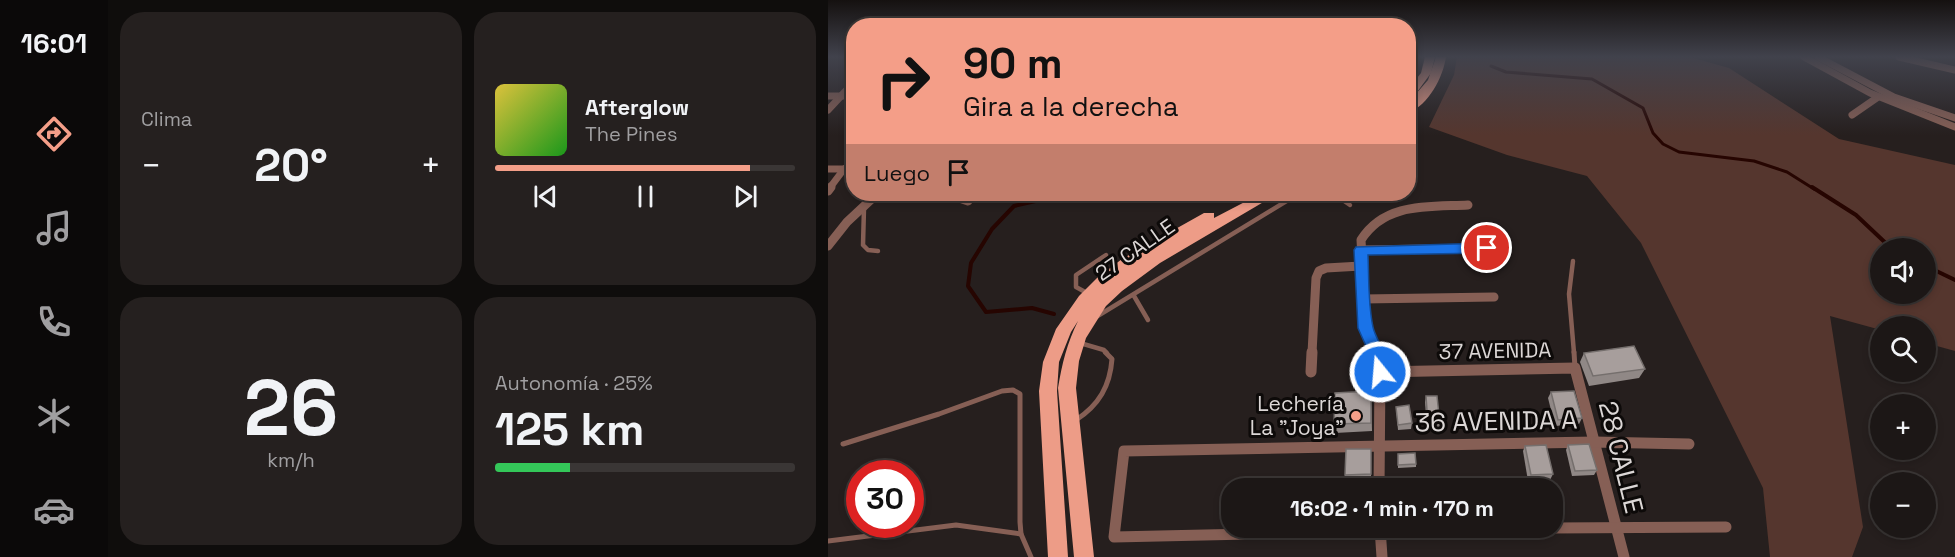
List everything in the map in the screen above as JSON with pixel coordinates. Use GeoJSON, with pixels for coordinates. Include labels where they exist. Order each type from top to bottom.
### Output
{"type":"FeatureCollection","features":[{"type":"Feature","properties":{"kind":"main road"},"geometry":{"type":"LineString","coordinates":[[1416,101],[1431,83]]}},
{"type":"Feature","properties":{"kind":"main road","name":"27 CALLE"},"geometry":{"type":"LineString","coordinates":[[1058,557],[1048,391],[1051,362],[1064,329],[1090,294],[1127,263],[1237,201]]}},
{"type":"Feature","properties":{"kind":"main road","name":"27 CALLE"},"geometry":{"type":"LineString","coordinates":[[1084,557],[1067,388],[1069,362],[1075,342],[1086,320],[1109,292],[1126,278],[1258,201]]}},
{"type":"Feature","properties":{"kind":"street"},"geometry":{"type":"LineString","coordinates":[[1852,83],[1878,97],[1955,128]]}},
{"type":"Feature","properties":{"kind":"street"},"geometry":{"type":"LineString","coordinates":[[1867,83],[1894,97],[1955,118]]}},
{"type":"Feature","properties":{"kind":"street"},"geometry":{"type":"LineString","coordinates":[[828,110],[846,91]]}},
{"type":"Feature","properties":{"kind":"street"},"geometry":{"type":"LineString","coordinates":[[828,96],[846,96]]}},
{"type":"Feature","properties":{"kind":"street"},"geometry":{"type":"LineString","coordinates":[[1852,115],[1878,97]]}},
{"type":"Feature","properties":{"kind":"street"},"geometry":{"type":"LineString","coordinates":[[828,169],[844,169]]}},
{"type":"Feature","properties":{"kind":"street"},"geometry":{"type":"LineString","coordinates":[[828,191],[844,169]]}},
{"type":"Feature","properties":{"kind":"street"},"geometry":{"type":"LineString","coordinates":[[828,246],[868,201]]}},
{"type":"Feature","properties":{"kind":"street"},"geometry":{"type":"LineString","coordinates":[[1379,478],[1380,372],[1377,355],[1366,328],[1362,299],[1360,240],[1364,232],[1403,208],[1468,205]]}},
{"type":"Feature","properties":{"kind":"street"},"geometry":{"type":"LineString","coordinates":[[1361,250],[1487,248]]}},
{"type":"Feature","properties":{"kind":"street"},"geometry":{"type":"LineString","coordinates":[[1311,372],[1316,278],[1319,271],[1326,268],[1361,267]]}},
{"type":"Feature","properties":{"kind":"street"},"geometry":{"type":"LineString","coordinates":[[1362,299],[1494,297]]}},
{"type":"Feature","properties":{"kind":"street","name":"37 AVENIDA"},"geometry":{"type":"LineString","coordinates":[[1380,372],[1575,368]]}},
{"type":"Feature","properties":{"kind":"street","name":"28 CALLE"},"geometry":{"type":"LineString","coordinates":[[1575,368],[1624,557]]}},
{"type":"Feature","properties":{"kind":"street","name":"36 AVENIDA A"},"geometry":{"type":"LineString","coordinates":[[1221,534],[1114,537],[1124,451],[1594,442],[1689,444]]}},
{"type":"Feature","properties":{"kind":"street"},"geometry":{"type":"LineString","coordinates":[[1563,528],[1726,527]]}},
{"type":"Feature","properties":{"kind":"street"},"geometry":{"type":"LineString","coordinates":[[1381,538],[1382,557]]}},
{"type":"Feature","properties":{"kind":"lane"},"geometry":{"type":"LineString","coordinates":[[1086,320],[1106,313],[1287,201]]}},
{"type":"Feature","properties":{"kind":"lane"},"geometry":{"type":"LineString","coordinates":[[1344,201],[1350,205]]}},
{"type":"Feature","properties":{"kind":"lane"},"geometry":{"type":"LineString","coordinates":[[863,205],[863,244],[868,250],[878,251]]}},
{"type":"Feature","properties":{"kind":"lane"},"geometry":{"type":"LineString","coordinates":[[1090,294],[1076,286],[1074,280],[1076,275],[1106,255]]}},
{"type":"Feature","properties":{"kind":"lane"},"geometry":{"type":"LineString","coordinates":[[1573,261],[1569,294],[1575,368]]}},
{"type":"Feature","properties":{"kind":"lane"},"geometry":{"type":"LineString","coordinates":[[1134,296],[1148,320]]}},
{"type":"Feature","properties":{"kind":"lane"},"geometry":{"type":"LineString","coordinates":[[1071,424],[1098,402],[1107,388],[1112,369],[1112,359],[1104,350],[1075,342]]}},
{"type":"Feature","properties":{"kind":"lane"},"geometry":{"type":"LineString","coordinates":[[843,444],[939,414],[1002,391],[1013,390],[1020,394],[1021,534],[1031,557]]}},
{"type":"Feature","properties":{"kind":"lane"},"geometry":{"type":"LineString","coordinates":[[828,541],[956,525],[1021,534]]}},
{"type":"Feature","properties":{"kind":"shaded area"},"geometry":{"type":"Polygon","coordinates":[[[1450,83],[1752,83],[1839,139],[1955,165],[1955,351],[1936,346],[1936,316],[1870,316],[1870,327],[1830,316],[1863,527],[1852,557],[1770,557],[1763,488],[1641,243],[1587,176],[1507,155],[1429,127],[1450,83]]]}},
{"type":"Feature","properties":{"kind":"building"},"geometry":{"type":"Polygon","coordinates":[[[1634,346],[1645,369],[1593,376],[1584,353],[1634,346]]]}},
{"type":"Feature","properties":{"kind":"building","name":"Lechería La \"Joya\""},"geometry":{"type":"Polygon","coordinates":[[[1371,391],[1371,423],[1334,424],[1335,393],[1371,391]]]}},
{"type":"Feature","properties":{"kind":"building"},"geometry":{"type":"Polygon","coordinates":[[[1574,391],[1582,418],[1558,420],[1551,392],[1574,391]]]}},
{"type":"Feature","properties":{"kind":"building"},"geometry":{"type":"Polygon","coordinates":[[[1426,396],[1437,396],[1440,425],[1428,425],[1426,396]]]}},
{"type":"Feature","properties":{"kind":"building"},"geometry":{"type":"Polygon","coordinates":[[[1409,405],[1412,423],[1398,425],[1396,407],[1409,405]]]}},
{"type":"Feature","properties":{"kind":"building"},"geometry":{"type":"Polygon","coordinates":[[[1589,444],[1597,470],[1575,471],[1568,445],[1589,444]]]}},
{"type":"Feature","properties":{"kind":"building"},"geometry":{"type":"Polygon","coordinates":[[[1546,445],[1553,474],[1531,475],[1525,446],[1546,445]]]}},
{"type":"Feature","properties":{"kind":"building"},"geometry":{"type":"Polygon","coordinates":[[[1346,449],[1371,449],[1371,474],[1345,475],[1346,449]]]}},
{"type":"Feature","properties":{"kind":"building"},"geometry":{"type":"Polygon","coordinates":[[[1415,453],[1416,464],[1398,465],[1398,454],[1415,453]]]}},
{"type":"Feature","properties":{"kind":"waterway"},"geometry":{"type":"LineString","coordinates":[[1599,83],[1643,108],[1653,133],[1663,144],[1679,152],[1754,161],[1787,172],[1814,189]]}},
{"type":"Feature","properties":{"kind":"waterway"},"geometry":{"type":"LineString","coordinates":[[1812,187],[1856,215],[1880,238]]}},
{"type":"Feature","properties":{"kind":"waterway"},"geometry":{"type":"LineString","coordinates":[[1036,201],[1014,206],[992,229],[971,263],[968,286],[986,312],[1032,308],[1054,314]]}},
{"type":"Feature","properties":{"kind":"waterway"},"geometry":{"type":"LineString","coordinates":[[1936,271],[1955,280]]}},
{"type":"Feature","properties":{"kind":"place","name":"Lechería La \"Joya\""},"geometry":{"type":"Point","coordinates":[1356,416]}},
{"type":"Feature","properties":{"kind":"route"},"geometry":{"type":"LineString","coordinates":[[1380,372],[1377,355],[1366,328],[1362,299],[1361,250],[1487,248]]}}]}
